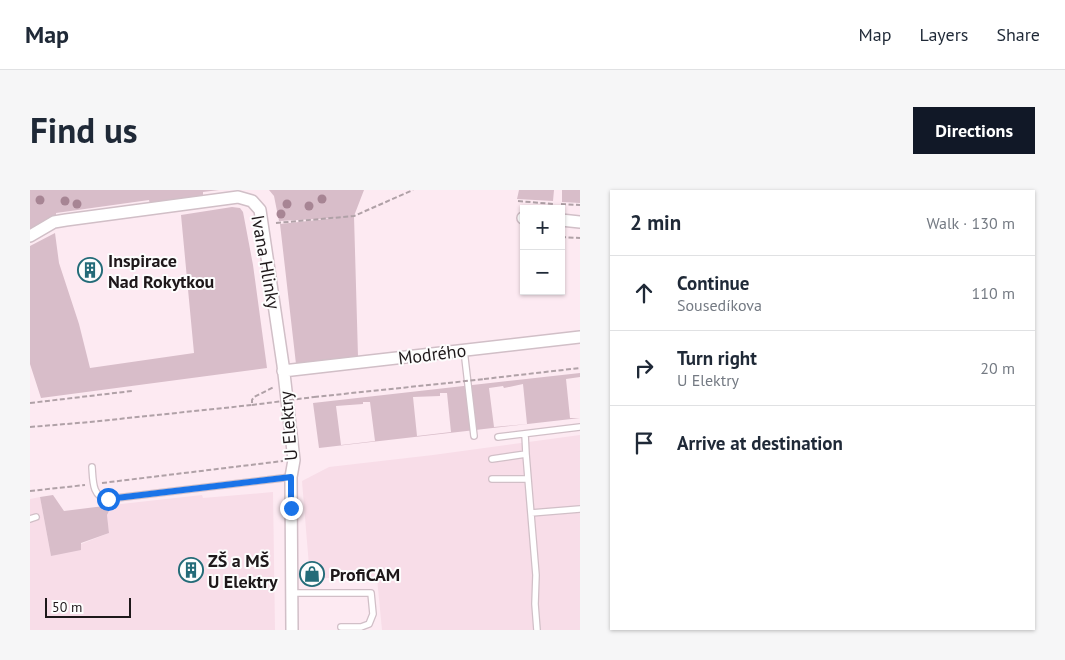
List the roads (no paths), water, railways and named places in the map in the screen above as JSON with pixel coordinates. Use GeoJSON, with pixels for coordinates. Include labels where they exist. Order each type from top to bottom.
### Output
{"type":"FeatureCollection","features":[{"type":"Feature","properties":{"kind":"street","name":"Ivana Hlinky"},"geometry":{"type":"LineString","coordinates":[[30,236],[54,222],[66,220],[238,197],[252,201],[260,210],[264,227],[283,372]]}},
{"type":"Feature","properties":{"kind":"street"},"geometry":{"type":"LineString","coordinates":[[565,220],[580,222]]}},
{"type":"Feature","properties":{"kind":"street","name":"Modrého"},"geometry":{"type":"LineString","coordinates":[[283,372],[580,337]]}},
{"type":"Feature","properties":{"kind":"street","name":"U Elektry"},"geometry":{"type":"LineString","coordinates":[[283,372],[294,460],[291,477],[292,630]]}},
{"type":"Feature","properties":{"kind":"lane"},"geometry":{"type":"LineString","coordinates":[[464,350],[474,436]]}},
{"type":"Feature","properties":{"kind":"lane"},"geometry":{"type":"LineString","coordinates":[[498,437],[580,427]]}},
{"type":"Feature","properties":{"kind":"lane"},"geometry":{"type":"LineString","coordinates":[[525,434],[536,575],[535,604],[537,630]]}},
{"type":"Feature","properties":{"kind":"lane"},"geometry":{"type":"LineString","coordinates":[[492,459],[526,454]]}},
{"type":"Feature","properties":{"kind":"lane"},"geometry":{"type":"LineString","coordinates":[[92,467],[96,493],[108,499],[291,477]]}},
{"type":"Feature","properties":{"kind":"lane"},"geometry":{"type":"LineString","coordinates":[[492,479],[528,479]]}},
{"type":"Feature","properties":{"kind":"lane"},"geometry":{"type":"LineString","coordinates":[[531,513],[580,509]]}},
{"type":"Feature","properties":{"kind":"lane"},"geometry":{"type":"LineString","coordinates":[[292,593],[371,593],[373,614],[369,624],[341,627]]}},
{"type":"Feature","properties":{"kind":"place","name":"Inspirace Nad Rokytkou"},"geometry":{"type":"Point","coordinates":[90,270]}},
{"type":"Feature","properties":{"kind":"place","name":"ZŠ a MŠ U Elektry"},"geometry":{"type":"Point","coordinates":[191,570]}},
{"type":"Feature","properties":{"kind":"place","name":"ProfiCAM"},"geometry":{"type":"Point","coordinates":[312,574]}}]}
